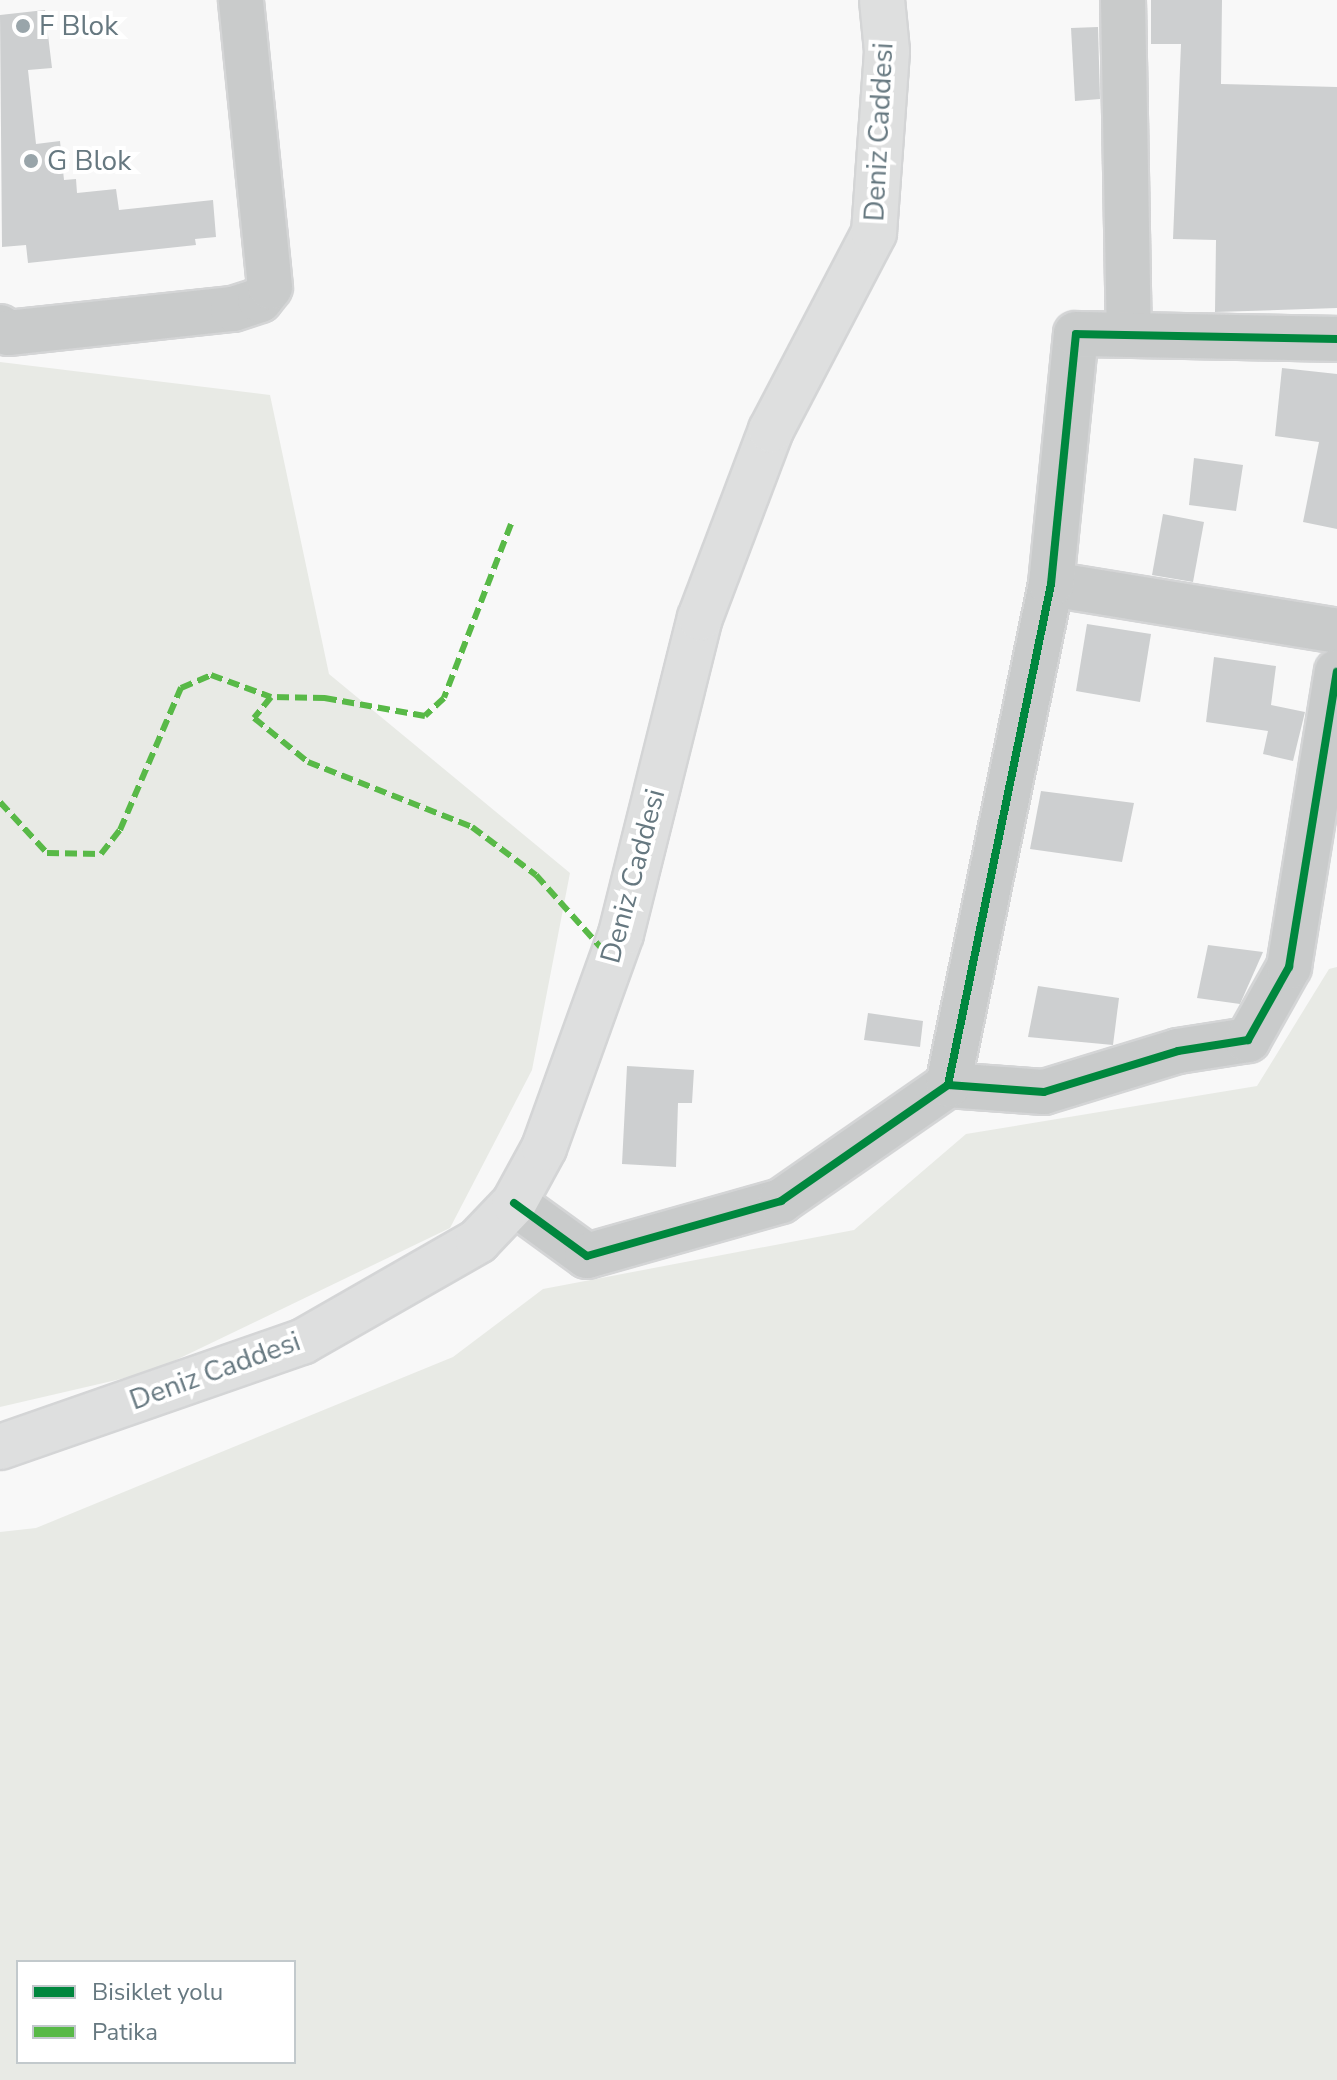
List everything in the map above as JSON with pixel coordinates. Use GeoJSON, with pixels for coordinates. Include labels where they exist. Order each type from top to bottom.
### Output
{"type":"FeatureCollection","features":[{"type":"Feature","properties":{"kind":"main road","name":"Deniz Caddesi"},"geometry":{"type":"LineString","coordinates":[[0,1447],[302,1342],[478,1241],[514,1203],[544,1148],[621,934],[700,618],[771,430],[874,233],[887,51],[882,0]]}},
{"type":"Feature","properties":{"kind":"street"},"geometry":{"type":"LineString","coordinates":[[0,327],[8,333],[233,309],[260,300],[270,287],[241,0]]}},
{"type":"Feature","properties":{"kind":"street"},"geometry":{"type":"LineString","coordinates":[[1123,0],[1129,335]]}},
{"type":"Feature","properties":{"kind":"street"},"geometry":{"type":"LineString","coordinates":[[948,1085],[1051,584],[1076,334],[1337,339]]}},
{"type":"Feature","properties":{"kind":"street"},"geometry":{"type":"LineString","coordinates":[[1051,584],[1337,631]]}},
{"type":"Feature","properties":{"kind":"street"},"geometry":{"type":"LineString","coordinates":[[514,1203],[587,1256],[781,1201],[948,1085],[1044,1092],[1178,1051],[1248,1040],[1289,967],[1337,672]]}},
{"type":"Feature","properties":{"kind":"shaded area"},"geometry":{"type":"Polygon","coordinates":[[[0,362],[270,395],[329,674],[570,873],[532,1070],[450,1228],[151,1372],[0,1407],[0,362]]]}},
{"type":"Feature","properties":{"kind":"shaded area"},"geometry":{"type":"Polygon","coordinates":[[[1337,967],[1337,2080],[0,2080],[0,1532],[36,1528],[453,1357],[543,1289],[854,1230],[966,1134],[1257,1086],[1329,969],[1337,967]]]}},
{"type":"Feature","properties":{"kind":"building"},"geometry":{"type":"Polygon","coordinates":[[[1151,0],[1222,0],[1221,84],[1337,87],[1337,308],[1215,312],[1216,240],[1173,239],[1181,44],[1151,44],[1151,0]]]}},
{"type":"Feature","properties":{"kind":"building","name":"G Blok"},"geometry":{"type":"Polygon","coordinates":[[[45,10],[52,68],[28,70],[36,144],[60,141],[64,180],[76,179],[77,193],[116,189],[119,210],[213,200],[216,237],[195,239],[196,245],[28,263],[26,245],[2,247],[0,15],[45,10]]]}},
{"type":"Feature","properties":{"kind":"building"},"geometry":{"type":"Polygon","coordinates":[[[1098,27],[1100,99],[1075,101],[1071,28],[1098,27]]]}},
{"type":"Feature","properties":{"kind":"building"},"geometry":{"type":"Polygon","coordinates":[[[1282,368],[1337,374],[1337,529],[1303,522],[1319,442],[1275,436],[1282,368]]]}},
{"type":"Feature","properties":{"kind":"building"},"geometry":{"type":"Polygon","coordinates":[[[1194,458],[1243,465],[1236,511],[1189,505],[1194,458]]]}},
{"type":"Feature","properties":{"kind":"building"},"geometry":{"type":"Polygon","coordinates":[[[1163,514],[1204,522],[1193,582],[1152,575],[1163,514]]]}},
{"type":"Feature","properties":{"kind":"building"},"geometry":{"type":"Polygon","coordinates":[[[1087,624],[1151,634],[1140,702],[1076,691],[1087,624]]]}},
{"type":"Feature","properties":{"kind":"building"},"geometry":{"type":"Polygon","coordinates":[[[1214,657],[1276,666],[1271,705],[1305,712],[1293,761],[1263,754],[1268,731],[1206,722],[1214,657]]]}},
{"type":"Feature","properties":{"kind":"building"},"geometry":{"type":"Polygon","coordinates":[[[1041,791],[1134,803],[1122,862],[1030,849],[1041,791]]]}},
{"type":"Feature","properties":{"kind":"building"},"geometry":{"type":"Polygon","coordinates":[[[1208,945],[1263,952],[1240,1004],[1197,998],[1208,945]]]}},
{"type":"Feature","properties":{"kind":"building"},"geometry":{"type":"Polygon","coordinates":[[[1038,986],[1119,998],[1113,1045],[1028,1037],[1038,986]]]}},
{"type":"Feature","properties":{"kind":"building"},"geometry":{"type":"Polygon","coordinates":[[[868,1013],[923,1021],[920,1047],[864,1040],[868,1013]]]}},
{"type":"Feature","properties":{"kind":"building"},"geometry":{"type":"Polygon","coordinates":[[[627,1066],[694,1070],[692,1103],[678,1103],[676,1167],[622,1164],[627,1066]]]}},
{"type":"Feature","properties":{"kind":"marked path"},"geometry":{"type":"LineString","coordinates":[[511,524],[444,698],[425,716],[325,698],[271,697],[254,718],[308,762],[472,827],[536,875],[611,959]]}},
{"type":"Feature","properties":{"kind":"marked path"},"geometry":{"type":"LineString","coordinates":[[0,802],[47,853],[101,854],[120,830],[181,688],[211,675],[271,697]]}},
{"type":"Feature","properties":{"kind":"cycle path"},"geometry":{"type":"LineString","coordinates":[[514,1203],[587,1256],[781,1201],[948,1085],[1051,584],[1076,334],[1337,339]]}},
{"type":"Feature","properties":{"kind":"cycle path"},"geometry":{"type":"LineString","coordinates":[[948,1085],[1044,1092],[1178,1051],[1248,1040],[1289,967],[1337,672]]}},
{"type":"Feature","properties":{"kind":"place","name":"F Blok"},"geometry":{"type":"Point","coordinates":[23,26]}},
{"type":"Feature","properties":{"kind":"place","name":"G Blok"},"geometry":{"type":"Point","coordinates":[31,161]}}]}
